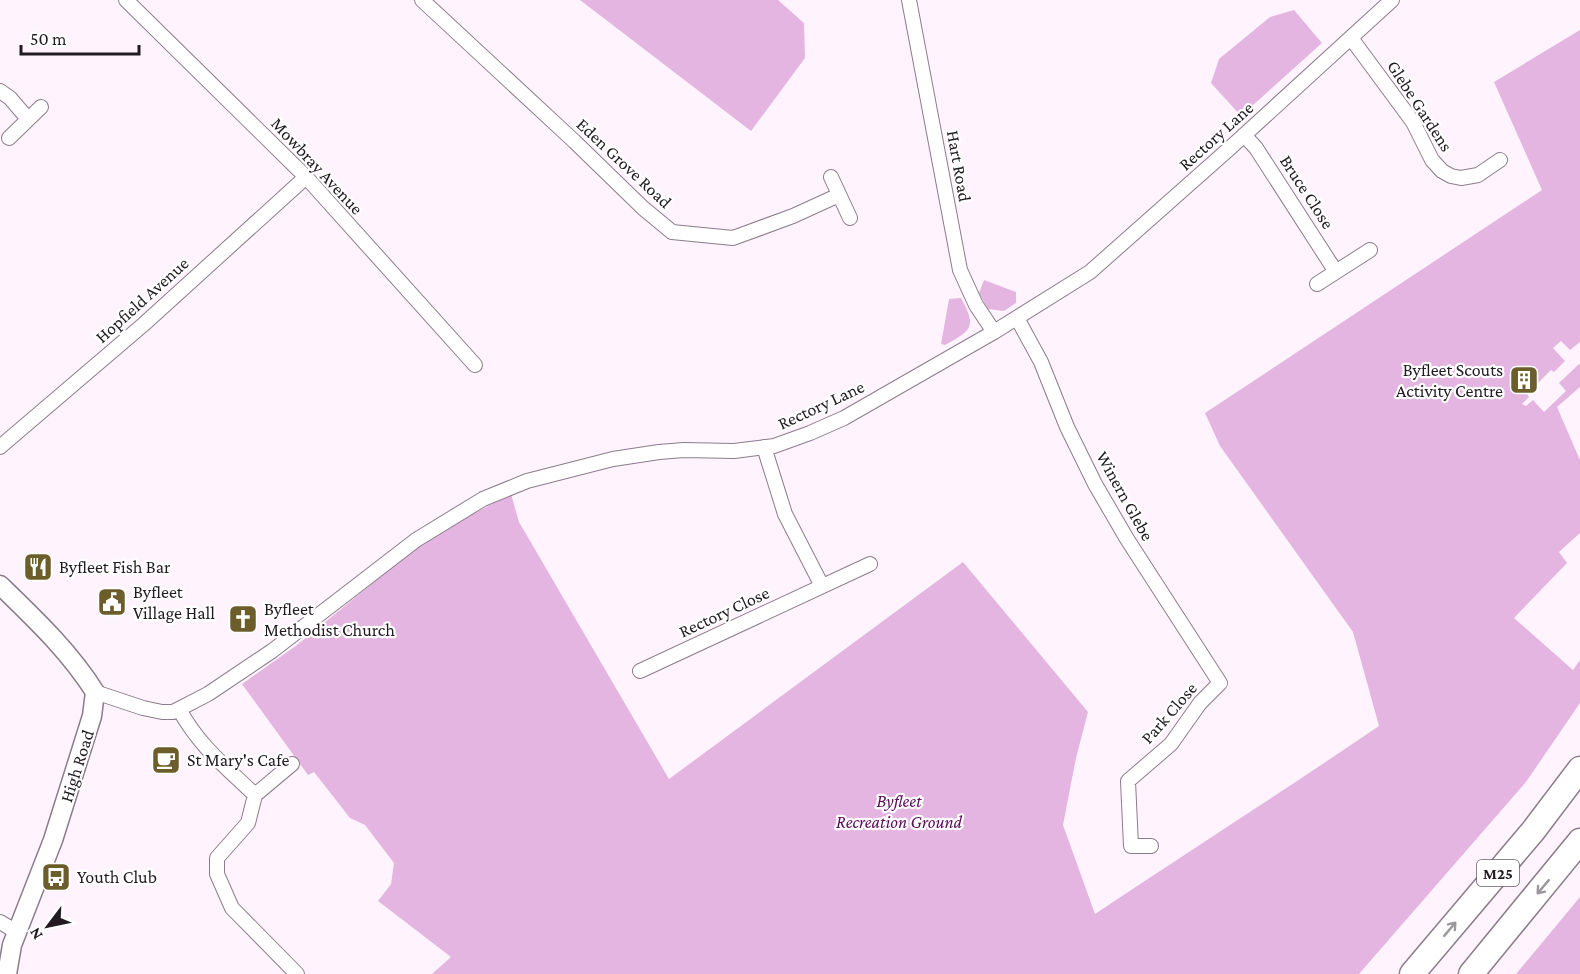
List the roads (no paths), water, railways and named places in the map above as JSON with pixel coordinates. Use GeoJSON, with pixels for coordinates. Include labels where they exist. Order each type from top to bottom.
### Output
{"type":"FeatureCollection","features":[{"type":"Feature","properties":{"kind":"highway","name":"M25"},"geometry":{"type":"LineString","coordinates":[[1412,974],[1533,831],[1580,769]]}},
{"type":"Feature","properties":{"kind":"highway","name":"M25"},"geometry":{"type":"LineString","coordinates":[[1471,974],[1580,842]]}},
{"type":"Feature","properties":{"kind":"street","name":"Mowbray Avenue"},"geometry":{"type":"LineString","coordinates":[[126,0],[306,177],[475,364]]}},
{"type":"Feature","properties":{"kind":"street","name":"Eden Grove Road"},"geometry":{"type":"LineString","coordinates":[[422,0],[643,208],[672,232],[733,238],[793,216],[840,195]]}},
{"type":"Feature","properties":{"kind":"street","name":"Hart Road"},"geometry":{"type":"LineString","coordinates":[[909,0],[960,270],[976,305],[994,332]]}},
{"type":"Feature","properties":{"kind":"street","name":"Rectory Lane"},"geometry":{"type":"LineString","coordinates":[[95,692],[162,712],[173,712],[180,709],[208,694],[272,651],[416,540],[483,500],[527,481],[613,459],[659,452],[734,451],[774,446],[844,418],[994,332],[1090,272],[1392,0]]}},
{"type":"Feature","properties":{"kind":"street","name":"Glebe Gardens"},"geometry":{"type":"LineString","coordinates":[[1351,38],[1413,122],[1432,160],[1442,171],[1461,178],[1478,175],[1500,160]]}},
{"type":"Feature","properties":{"kind":"street"},"geometry":{"type":"LineString","coordinates":[[0,92],[10,98],[28,119]]}},
{"type":"Feature","properties":{"kind":"street"},"geometry":{"type":"LineString","coordinates":[[9,138],[41,107]]}},
{"type":"Feature","properties":{"kind":"street","name":"Bruce Close"},"geometry":{"type":"LineString","coordinates":[[1244,135],[1262,156],[1336,272]]}},
{"type":"Feature","properties":{"kind":"street","name":"Hopfield Avenue"},"geometry":{"type":"LineString","coordinates":[[0,447],[144,324],[306,177]]}},
{"type":"Feature","properties":{"kind":"street"},"geometry":{"type":"LineString","coordinates":[[831,177],[850,218]]}},
{"type":"Feature","properties":{"kind":"street"},"geometry":{"type":"LineString","coordinates":[[1317,284],[1370,250]]}},
{"type":"Feature","properties":{"kind":"street","name":"Winern Glebe"},"geometry":{"type":"LineString","coordinates":[[1017,318],[1026,331],[1067,427],[1095,484],[1127,539],[1220,683]]}},
{"type":"Feature","properties":{"kind":"street"},"geometry":{"type":"LineString","coordinates":[[765,447],[785,514],[822,586]]}},
{"type":"Feature","properties":{"kind":"street","name":"Rectory Close"},"geometry":{"type":"LineString","coordinates":[[640,671],[870,564]]}},
{"type":"Feature","properties":{"kind":"street"},"geometry":{"type":"LineString","coordinates":[[0,585],[76,662],[95,692]]}},
{"type":"Feature","properties":{"kind":"street","name":"Park Close"},"geometry":{"type":"LineString","coordinates":[[1151,846],[1125,846],[1128,781],[1171,744],[1200,703],[1220,683]]}},
{"type":"Feature","properties":{"kind":"street","name":"High Road"},"geometry":{"type":"LineString","coordinates":[[7,974],[16,932],[40,878],[92,716],[95,692]]}},
{"type":"Feature","properties":{"kind":"street"},"geometry":{"type":"LineString","coordinates":[[180,709],[188,726],[203,746],[255,795]]}},
{"type":"Feature","properties":{"kind":"street"},"geometry":{"type":"LineString","coordinates":[[292,764],[255,795],[248,823],[217,858],[217,874],[232,908],[297,974]]}},
{"type":"Feature","properties":{"kind":"street"},"geometry":{"type":"LineString","coordinates":[[0,922],[16,932]]}},
{"type":"Feature","properties":{"kind":"place","name":"Byfleet Scouts Activity Centre"},"geometry":{"type":"Point","coordinates":[1524,380]}},
{"type":"Feature","properties":{"kind":"place","name":"Byfleet Fish Bar"},"geometry":{"type":"Point","coordinates":[38,567]}},
{"type":"Feature","properties":{"kind":"place","name":"Byfleet Village Hall"},"geometry":{"type":"Point","coordinates":[112,602]}},
{"type":"Feature","properties":{"kind":"place","name":"Byfleet Methodist Church"},"geometry":{"type":"Point","coordinates":[243,619]}},
{"type":"Feature","properties":{"kind":"place","name":"St Mary's Cafe"},"geometry":{"type":"Point","coordinates":[166,760]}},
{"type":"Feature","properties":{"kind":"place","name":"Youth Club"},"geometry":{"type":"Point","coordinates":[56,877]}},
{"type":"Feature","properties":{"kind":"park label","name":"Byfleet Recreation Ground"},"geometry":{"type":"Point","coordinates":[899,811]}}]}
